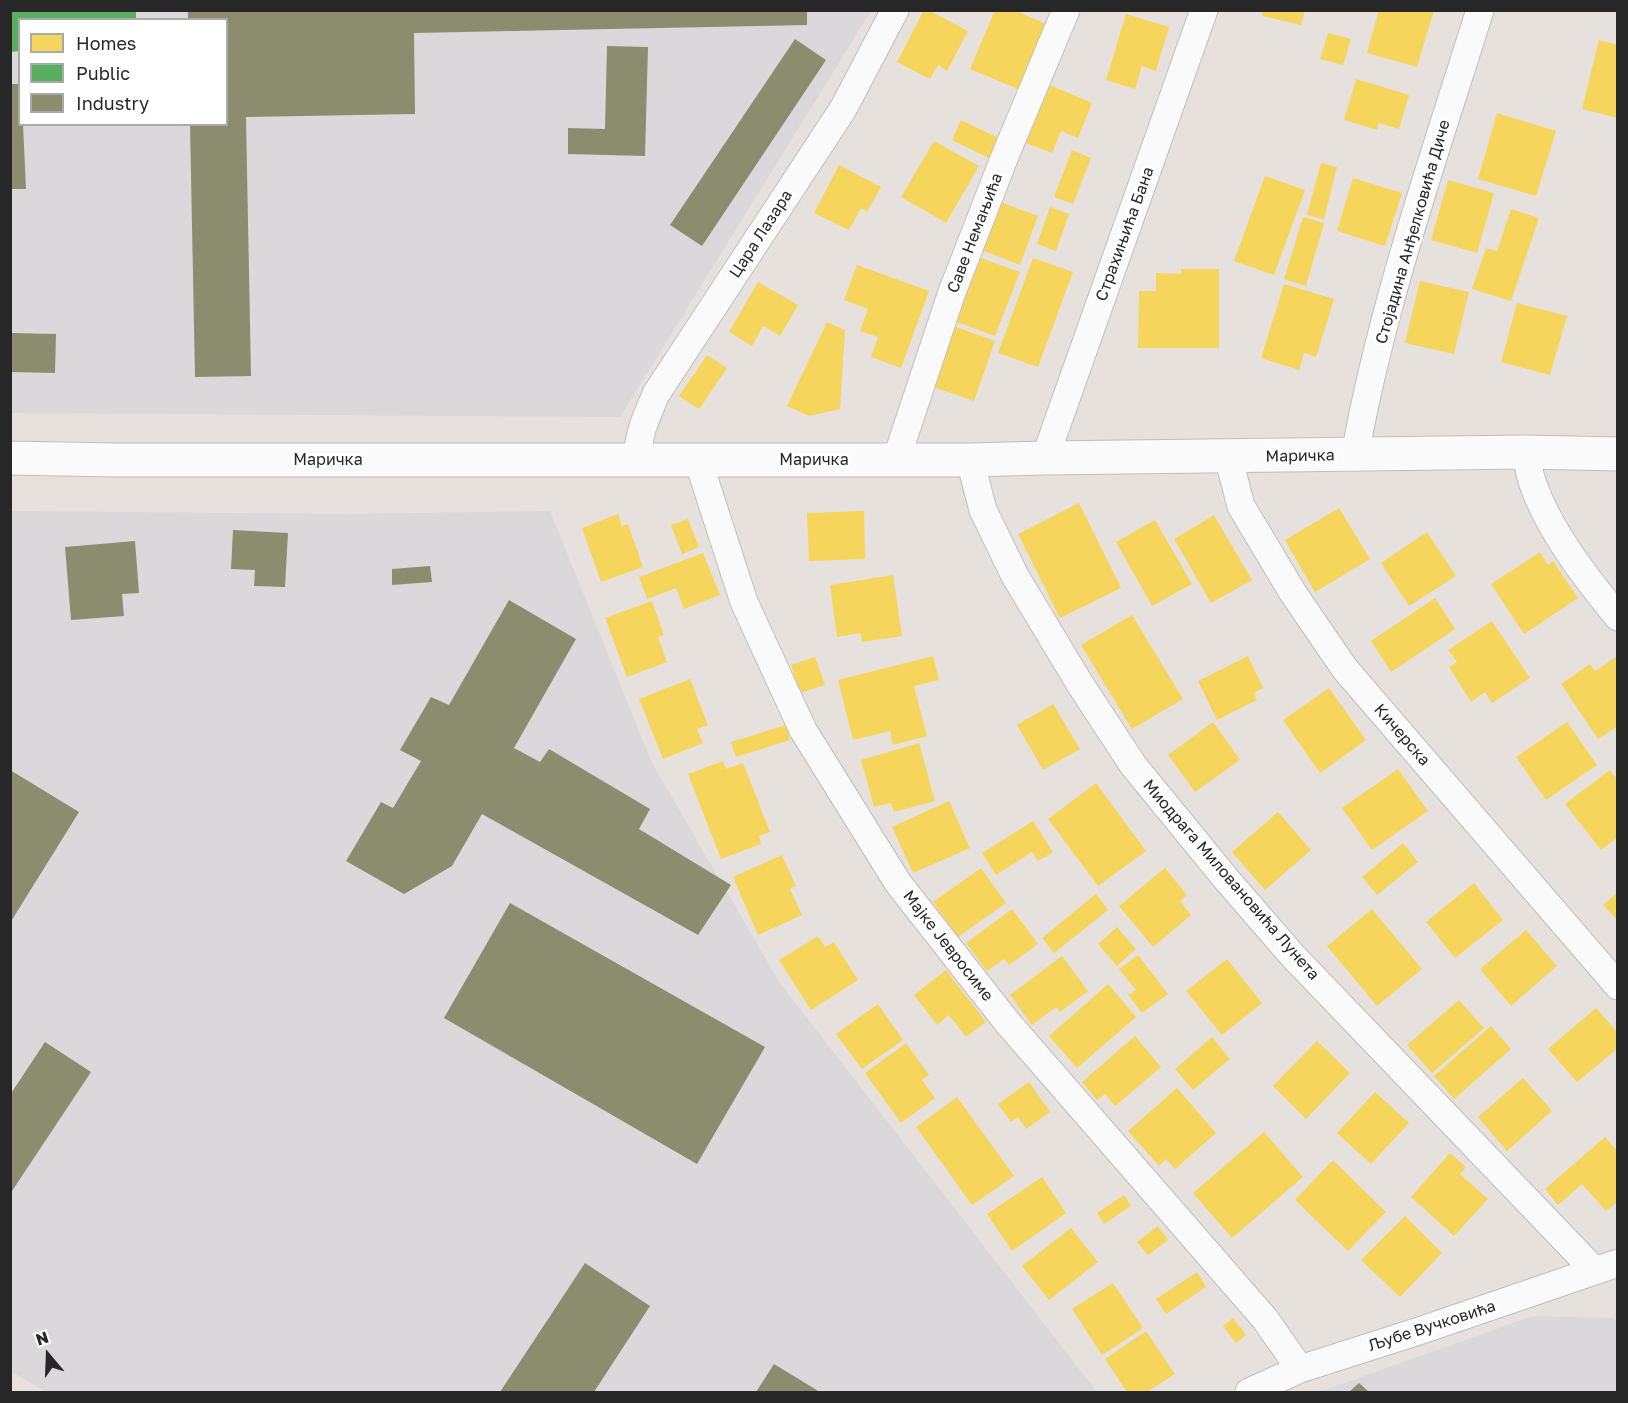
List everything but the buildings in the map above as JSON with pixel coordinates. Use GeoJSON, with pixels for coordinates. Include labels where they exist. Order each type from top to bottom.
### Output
{"type":"FeatureCollection","features":[{"type":"Feature","properties":{"kind":"street","name":"Цара Лазара"},"geometry":{"type":"LineString","coordinates":[[638,459],[637,446],[656,394],[843,110],[895,10]]}},
{"type":"Feature","properties":{"kind":"street","name":"Саве Немањића"},"geometry":{"type":"LineString","coordinates":[[896,460],[952,292],[1005,156],[1066,10]]}},
{"type":"Feature","properties":{"kind":"street","name":"Страхињића Бана"},"geometry":{"type":"LineString","coordinates":[[1046,458],[1204,10]]}},
{"type":"Feature","properties":{"kind":"street","name":"Стојадина Анђелковића Диче"},"geometry":{"type":"LineString","coordinates":[[1355,455],[1383,332],[1480,10]]}},
{"type":"Feature","properties":{"kind":"street","name":"Маричка"},"geometry":{"type":"LineString","coordinates":[[10,458],[970,460],[1526,452],[1617,454]]}},
{"type":"Feature","properties":{"kind":"street"},"geometry":{"type":"LineString","coordinates":[[1526,452],[1532,482],[1543,510],[1591,585],[1617,617]]}},
{"type":"Feature","properties":{"kind":"street","name":"Кичерска"},"geometry":{"type":"LineString","coordinates":[[1228,456],[1242,506],[1293,593],[1345,669],[1617,986]]}},
{"type":"Feature","properties":{"kind":"street","name":"Мајке Јевросиме"},"geometry":{"type":"LineString","coordinates":[[698,460],[744,602],[803,730],[898,883],[1006,1022],[1265,1320],[1300,1369]]}},
{"type":"Feature","properties":{"kind":"street","name":"Миодрага Миловановића Лунета"},"geometry":{"type":"LineString","coordinates":[[970,460],[983,510],[1015,576],[1080,684],[1133,765],[1292,955],[1606,1267]]}},
{"type":"Feature","properties":{"kind":"street","name":"Љубе Вучковића"},"geometry":{"type":"LineString","coordinates":[[1249,1392],[1300,1369],[1419,1332],[1606,1267]]}},
{"type":"Feature","properties":{"kind":"shaded area"},"geometry":{"type":"Polygon","coordinates":[[[11,11],[871,11],[620,417],[11,413],[11,11]]]}},
{"type":"Feature","properties":{"kind":"shaded area"},"geometry":{"type":"Polygon","coordinates":[[[11,511],[346,514],[550,511],[652,763],[780,983],[1097,1392],[46,1392],[11,1371],[11,511]]]}},
{"type":"Feature","properties":{"kind":"shaded area"},"geometry":{"type":"Polygon","coordinates":[[[1533,1316],[1613,1318],[1617,1321],[1617,1392],[1319,1392],[1533,1316]]]}}]}
